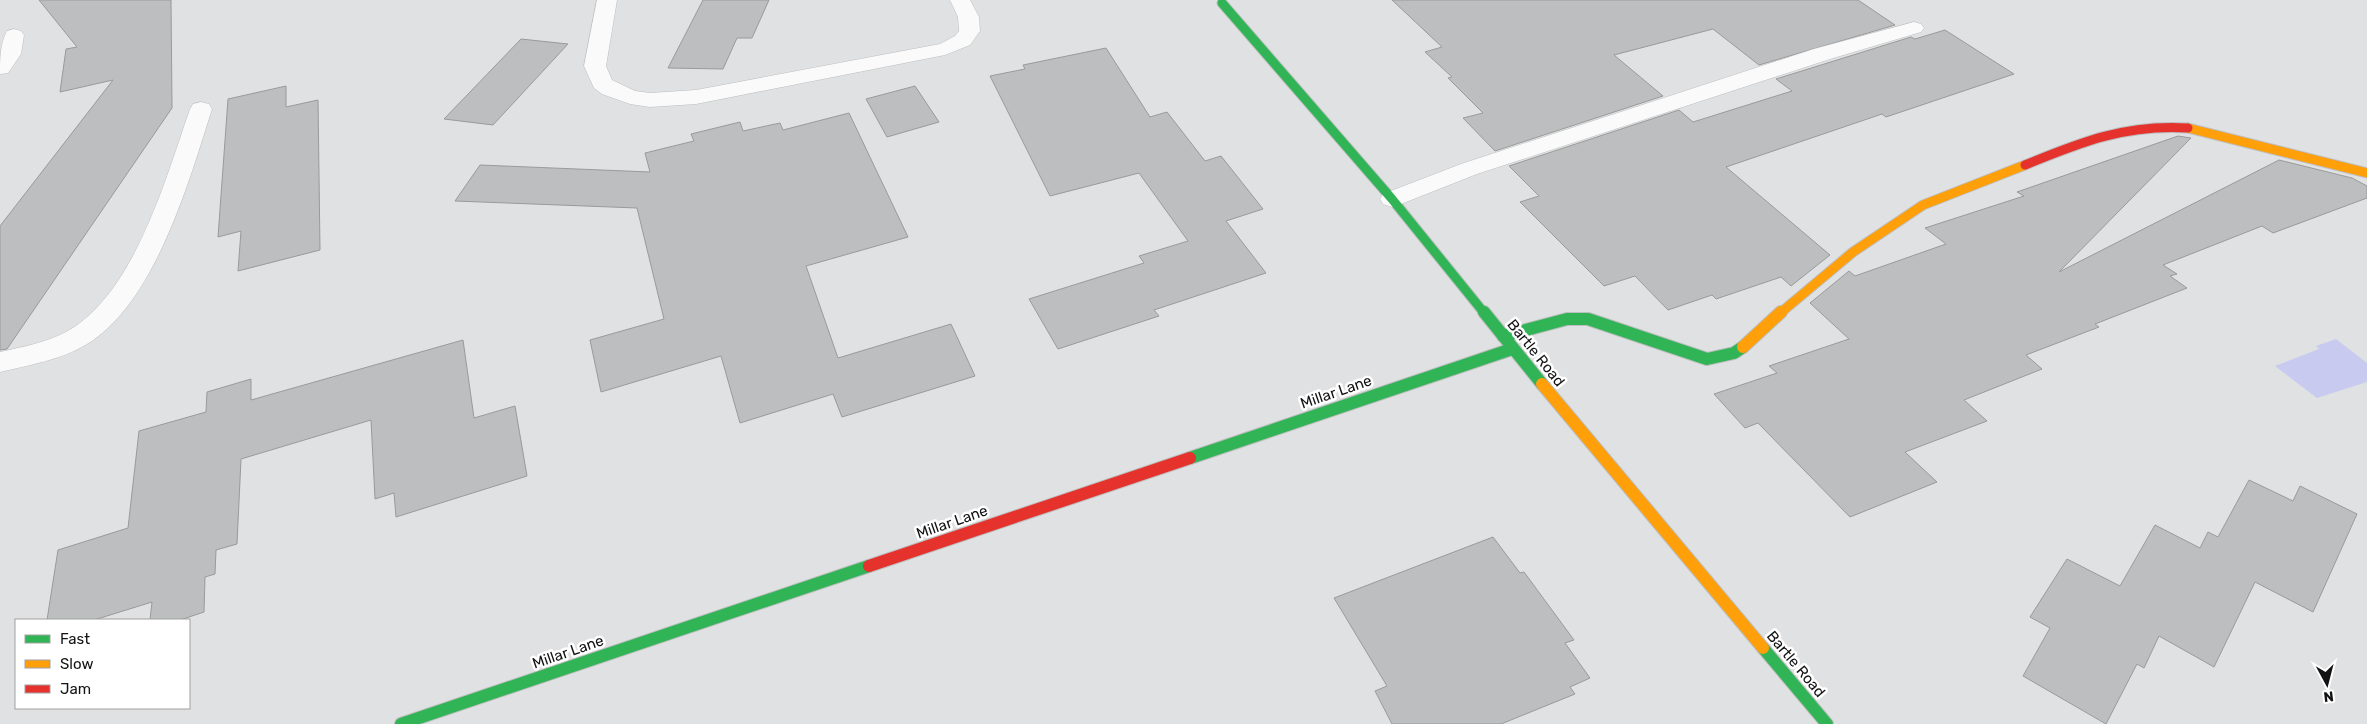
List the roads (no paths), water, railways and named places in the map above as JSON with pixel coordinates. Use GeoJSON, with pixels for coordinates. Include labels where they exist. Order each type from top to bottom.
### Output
{"type":"FeatureCollection","features":[{"type":"Feature","properties":{"kind":"street"},"geometry":{"type":"LineString","coordinates":[[607,0],[595,66],[602,83],[617,93],[650,100],[696,97],[945,49],[964,41],[970,31],[970,17],[960,0]]}},
{"type":"Feature","properties":{"kind":"street","name":"Bartle Road"},"geometry":{"type":"LineString","coordinates":[[1223,1],[1392,199],[1512,349],[1827,724]]}},
{"type":"Feature","properties":{"kind":"street"},"geometry":{"type":"LineString","coordinates":[[1392,199],[1469,169],[1822,54],[1914,28]]}},
{"type":"Feature","properties":{"kind":"street"},"geometry":{"type":"LineString","coordinates":[[0,68],[10,54],[14,35]]}},
{"type":"Feature","properties":{"kind":"street"},"geometry":{"type":"LineString","coordinates":[[0,362],[62,344],[86,333],[106,314],[133,279],[157,237],[201,109]]}},
{"type":"Feature","properties":{"kind":"street"},"geometry":{"type":"LineString","coordinates":[[1503,336],[1568,319],[1588,319],[1708,359],[1734,353],[1797,297],[1853,252],[1923,205],[2089,139],[2130,128],[2160,125],[2187,128],[2367,173]]}},
{"type":"Feature","properties":{"kind":"street","name":"Millar Lane"},"geometry":{"type":"LineString","coordinates":[[401,724],[1512,349]]}},
{"type":"Feature","properties":{"kind":"water"},"geometry":{"type":"Polygon","coordinates":[[[2336,339],[2367,363],[2367,382],[2317,398],[2275,366],[2319,349],[2316,346],[2336,339]]]}}]}
